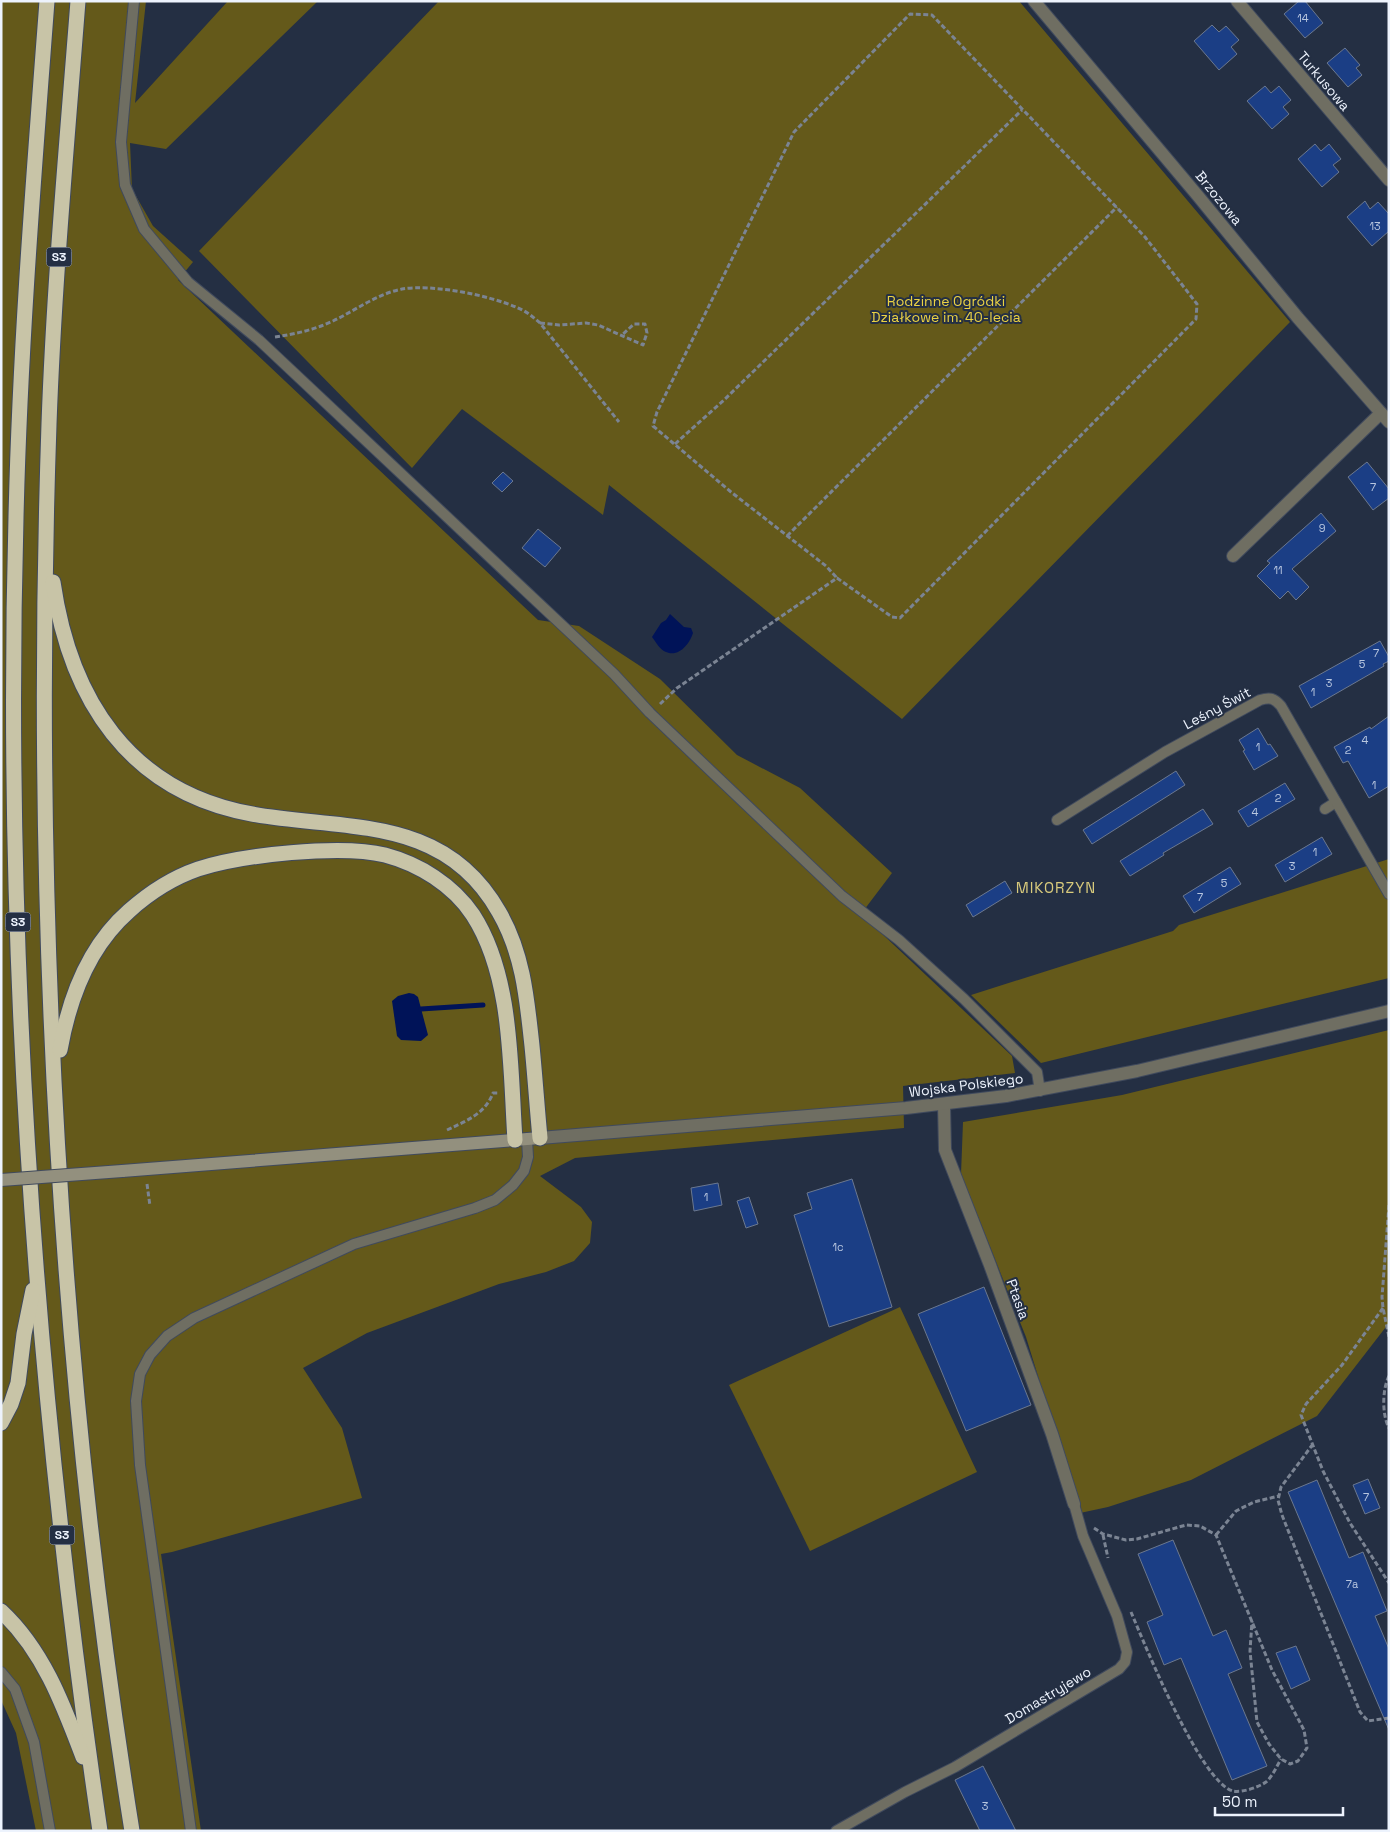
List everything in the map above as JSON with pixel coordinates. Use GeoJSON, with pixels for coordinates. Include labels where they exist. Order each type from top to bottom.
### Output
{"type":"FeatureCollection","features":[{"type":"Feature","properties":{"kind":"highway","name":"S3"},"geometry":{"type":"LineString","coordinates":[[47,1],[31,205],[16,513],[14,768],[22,1063],[36,1276],[68,1595],[100,1831]]}},
{"type":"Feature","properties":{"kind":"highway","name":"S3"},"geometry":{"type":"LineString","coordinates":[[78,1],[52,356],[47,514],[46,795],[55,1091],[65,1247],[99,1592],[132,1831]]}},
{"type":"Feature","properties":{"kind":"highway"},"geometry":{"type":"LineString","coordinates":[[47,514],[55,595],[70,655],[86,693],[97,713],[120,742],[137,758],[166,781],[185,792],[208,802],[240,812],[361,826],[415,839],[448,857],[466,870],[487,893],[508,929],[522,970],[529,1018],[527,1139]]}},
{"type":"Feature","properties":{"kind":"highway"},"geometry":{"type":"LineString","coordinates":[[55,1091],[57,1066],[65,1023],[86,968],[116,924],[152,892],[180,876],[226,862],[304,853],[371,852],[398,859],[423,870],[435,878],[464,904],[488,942],[497,969],[527,1139]]}},
{"type":"Feature","properties":{"kind":"highway"},"geometry":{"type":"LineString","coordinates":[[1,1423],[18,1383],[24,1334],[36,1276]]}},
{"type":"Feature","properties":{"kind":"highway"},"geometry":{"type":"LineString","coordinates":[[1,1611],[24,1636],[37,1654],[53,1683],[86,1764],[95,1794]]}},
{"type":"Feature","properties":{"kind":"main road"},"geometry":{"type":"LineString","coordinates":[[1,1180],[527,1139]]}},
{"type":"Feature","properties":{"kind":"street","name":"Brzozowa"},"geometry":{"type":"LineString","coordinates":[[1034,1],[1192,188],[1298,318],[1385,417],[1233,556]]}},
{"type":"Feature","properties":{"kind":"street","name":"Turkusowa"},"geometry":{"type":"LineString","coordinates":[[1237,1],[1389,180]]}},
{"type":"Feature","properties":{"kind":"street","name":"Wojska Polskiego"},"geometry":{"type":"LineString","coordinates":[[527,1139],[944,1105],[1040,1091],[1137,1071],[1389,1011]]}},
{"type":"Feature","properties":{"kind":"street","name":"Ptasia"},"geometry":{"type":"LineString","coordinates":[[944,1105],[945,1150],[990,1265],[1048,1425],[1074,1504]]}},
{"type":"Feature","properties":{"kind":"lane"},"geometry":{"type":"LineString","coordinates":[[134,1],[121,142],[125,184],[144,229],[188,282],[260,340],[441,513],[614,674],[650,713],[842,896],[899,940],[964,999],[1037,1072],[1040,1091]]}},
{"type":"Feature","properties":{"kind":"lane","name":"Leśny Świt"},"geometry":{"type":"LineString","coordinates":[[1057,820],[1165,752],[1260,700],[1268,698],[1275,700],[1281,706],[1304,735],[1336,802],[1357,832],[1389,894]]}},
{"type":"Feature","properties":{"kind":"lane"},"geometry":{"type":"LineString","coordinates":[[1326,809],[1336,802]]}},
{"type":"Feature","properties":{"kind":"lane"},"geometry":{"type":"LineString","coordinates":[[191,1831],[140,1465],[136,1401],[140,1374],[150,1355],[167,1336],[194,1318],[354,1244],[475,1208],[495,1200],[513,1185],[524,1171],[528,1157],[527,1139]]}},
{"type":"Feature","properties":{"kind":"lane","name":"Domastryjewo"},"geometry":{"type":"LineString","coordinates":[[836,1831],[905,1792],[955,1767],[1119,1669],[1125,1662],[1127,1652],[1118,1616],[1083,1536],[1074,1504]]}},
{"type":"Feature","properties":{"kind":"lane"},"geometry":{"type":"LineString","coordinates":[[1,1672],[15,1689],[34,1742],[50,1831]]}},
{"type":"Feature","properties":{"kind":"path"},"geometry":{"type":"LineString","coordinates":[[910,14],[932,15],[1117,207],[1145,237],[1197,304],[1196,319],[900,618],[892,617],[837,578],[826,566],[731,492],[653,426],[657,412],[794,132],[910,14]]}},
{"type":"Feature","properties":{"kind":"path"},"geometry":{"type":"LineString","coordinates":[[675,444],[724,400],[1022,110]]}},
{"type":"Feature","properties":{"kind":"path"},"geometry":{"type":"LineString","coordinates":[[787,536],[1117,207]]}},
{"type":"Feature","properties":{"kind":"path"},"geometry":{"type":"LineString","coordinates":[[260,340],[305,332],[320,327],[370,300],[402,289],[437,288],[477,295],[508,304],[530,314],[540,323],[619,422]]}},
{"type":"Feature","properties":{"kind":"path"},"geometry":{"type":"LineString","coordinates":[[540,323],[586,323],[598,325],[643,344],[647,333],[646,324],[634,324],[622,335]]}},
{"type":"Feature","properties":{"kind":"path"},"geometry":{"type":"LineString","coordinates":[[650,713],[677,688],[837,578]]}},
{"type":"Feature","properties":{"kind":"path"},"geometry":{"type":"LineString","coordinates":[[442,1131],[460,1124],[481,1112],[493,1093]]}},
{"type":"Feature","properties":{"kind":"path"},"geometry":{"type":"LineString","coordinates":[[147,1181],[150,1206]]}},
{"type":"Feature","properties":{"kind":"path"},"geometry":{"type":"LineString","coordinates":[[1389,1205],[1383,1308],[1389,1337]]}},
{"type":"Feature","properties":{"kind":"path"},"geometry":{"type":"LineString","coordinates":[[1383,1308],[1342,1365],[1306,1404],[1301,1415],[1324,1472],[1350,1523],[1389,1582]]}},
{"type":"Feature","properties":{"kind":"path"},"geometry":{"type":"LineString","coordinates":[[1389,1376],[1384,1397],[1385,1421],[1389,1428]]}},
{"type":"Feature","properties":{"kind":"path"},"geometry":{"type":"LineString","coordinates":[[1313,1444],[1281,1487],[1278,1500],[1282,1515],[1360,1712],[1368,1721],[1389,1718]]}},
{"type":"Feature","properties":{"kind":"path"},"geometry":{"type":"LineString","coordinates":[[1216,1535],[1236,1511],[1254,1502],[1279,1496]]}},
{"type":"Feature","properties":{"kind":"path"},"geometry":{"type":"LineString","coordinates":[[1090,1525],[1103,1534],[1116,1539],[1131,1540],[1186,1525],[1200,1526],[1216,1535],[1252,1621],[1272,1670],[1304,1730],[1307,1748],[1298,1761],[1290,1764],[1281,1759],[1269,1744],[1257,1722],[1250,1651],[1252,1621]]}},
{"type":"Feature","properties":{"kind":"path"},"geometry":{"type":"LineString","coordinates":[[1103,1534],[1109,1561]]}},
{"type":"Feature","properties":{"kind":"path"},"geometry":{"type":"LineString","coordinates":[[1128,1606],[1164,1687],[1199,1755],[1221,1785],[1234,1791],[1248,1789],[1267,1781],[1281,1759]]}},
{"type":"Feature","properties":{"kind":"green space"},"geometry":{"type":"Polygon","coordinates":[[[1,1],[146,1],[135,103],[228,1],[318,1],[166,149],[130,143],[132,189],[153,226],[193,262],[178,280],[538,620],[579,626],[660,679],[737,755],[800,788],[892,873],[861,914],[1012,1056],[1015,1073],[903,1086],[904,1128],[575,1158],[540,1176],[581,1207],[592,1222],[590,1243],[574,1261],[546,1272],[499,1284],[367,1333],[303,1368],[342,1428],[362,1498],[161,1554],[201,1831],[36,1831],[16,1733],[1,1700],[1,1]]]}},
{"type":"Feature","properties":{"kind":"green space","name":"Rodzinne Ogródki Działkowe im. 40-lecia"},"geometry":{"type":"Polygon","coordinates":[[[439,1],[1019,1],[1290,322],[902,719],[609,485],[603,515],[462,409],[412,468],[199,251],[439,1]]]}},
{"type":"Feature","properties":{"kind":"green space"},"geometry":{"type":"Polygon","coordinates":[[[1389,859],[1389,978],[1041,1063],[971,995],[1173,931],[1179,925],[1389,859]]]}},
{"type":"Feature","properties":{"kind":"green space"},"geometry":{"type":"Polygon","coordinates":[[[1389,1030],[1389,1323],[1317,1416],[1191,1480],[1108,1507],[1080,1513],[1026,1337],[961,1174],[963,1122],[1122,1095],[1389,1030]]]}},
{"type":"Feature","properties":{"kind":"green space"},"geometry":{"type":"Polygon","coordinates":[[[900,1307],[977,1472],[810,1551],[729,1385],[900,1307]]]}},
{"type":"Feature","properties":{"kind":"shaded area"},"geometry":{"type":"Polygon","coordinates":[[[670,614],[684,627],[691,628],[693,633],[687,645],[675,653],[664,651],[652,637],[661,623],[670,614]]]}},
{"type":"Feature","properties":{"kind":"shaded area"},"geometry":{"type":"Polygon","coordinates":[[[409,993],[418,997],[428,1035],[421,1041],[401,1040],[397,1036],[392,1001],[398,996],[409,993]]]}},
{"type":"Feature","properties":{"kind":"building"},"geometry":{"type":"Polygon","coordinates":[[[1299,1],[1305,1],[1323,23],[1305,38],[1284,14],[1299,1]]]}},
{"type":"Feature","properties":{"kind":"building"},"geometry":{"type":"Polygon","coordinates":[[[1212,25],[1219,32],[1226,26],[1239,40],[1231,47],[1237,54],[1219,70],[1194,41],[1212,25]]]}},
{"type":"Feature","properties":{"kind":"building"},"geometry":{"type":"Polygon","coordinates":[[[1345,48],[1360,65],[1356,68],[1362,75],[1348,87],[1327,63],[1345,48]]]}},
{"type":"Feature","properties":{"kind":"building"},"geometry":{"type":"Polygon","coordinates":[[[1265,86],[1271,93],[1279,86],[1291,100],[1283,107],[1289,114],[1272,129],[1247,101],[1265,86]]]}},
{"type":"Feature","properties":{"kind":"building"},"geometry":{"type":"Polygon","coordinates":[[[1315,144],[1321,151],[1329,144],[1341,159],[1333,165],[1339,172],[1322,187],[1298,159],[1315,144]]]}},
{"type":"Feature","properties":{"kind":"building"},"geometry":{"type":"Polygon","coordinates":[[[1365,201],[1370,209],[1378,202],[1389,214],[1389,231],[1372,246],[1347,217],[1365,201]]]}},
{"type":"Feature","properties":{"kind":"building"},"geometry":{"type":"Polygon","coordinates":[[[1367,462],[1389,489],[1389,498],[1373,510],[1348,477],[1367,462]]]}},
{"type":"Feature","properties":{"kind":"building"},"geometry":{"type":"Polygon","coordinates":[[[503,472],[513,481],[502,492],[492,483],[503,472]]]}},
{"type":"Feature","properties":{"kind":"building"},"geometry":{"type":"Polygon","coordinates":[[[1321,513],[1336,531],[1292,569],[1309,587],[1296,600],[1288,591],[1280,599],[1257,576],[1270,563],[1267,561],[1321,513]]]}},
{"type":"Feature","properties":{"kind":"building"},"geometry":{"type":"Polygon","coordinates":[[[538,529],[561,548],[545,567],[522,548],[538,529]]]}},
{"type":"Feature","properties":{"kind":"building"},"geometry":{"type":"Polygon","coordinates":[[[1380,641],[1389,657],[1389,661],[1383,664],[1384,666],[1311,708],[1299,686],[1380,641]]]}},
{"type":"Feature","properties":{"kind":"building"},"geometry":{"type":"Polygon","coordinates":[[[1389,716],[1389,786],[1369,798],[1348,761],[1343,763],[1334,747],[1370,727],[1371,729],[1389,716]]]}},
{"type":"Feature","properties":{"kind":"building"},"geometry":{"type":"Polygon","coordinates":[[[1258,728],[1268,745],[1270,744],[1278,756],[1254,770],[1239,740],[1258,728]]]}},
{"type":"Feature","properties":{"kind":"building"},"geometry":{"type":"Polygon","coordinates":[[[1176,771],[1185,785],[1092,844],[1083,830],[1176,771]]]}},
{"type":"Feature","properties":{"kind":"building"},"geometry":{"type":"Polygon","coordinates":[[[1285,783],[1295,799],[1248,827],[1238,811],[1285,783]]]}},
{"type":"Feature","properties":{"kind":"building"},"geometry":{"type":"Polygon","coordinates":[[[1203,809],[1213,824],[1163,853],[1164,855],[1130,876],[1120,861],[1203,809]]]}},
{"type":"Feature","properties":{"kind":"building"},"geometry":{"type":"Polygon","coordinates":[[[1322,837],[1332,854],[1285,882],[1275,865],[1322,837]]]}},
{"type":"Feature","properties":{"kind":"building"},"geometry":{"type":"Polygon","coordinates":[[[1230,867],[1241,884],[1194,913],[1183,896],[1230,867]]]}},
{"type":"Feature","properties":{"kind":"building"},"geometry":{"type":"Polygon","coordinates":[[[1005,881],[1012,893],[973,917],[966,905],[1005,881]]]}},
{"type":"Feature","properties":{"kind":"building"},"geometry":{"type":"Polygon","coordinates":[[[852,1179],[892,1307],[829,1327],[794,1215],[812,1209],[807,1193],[852,1179]]]}},
{"type":"Feature","properties":{"kind":"building"},"geometry":{"type":"Polygon","coordinates":[[[718,1183],[722,1205],[694,1211],[691,1188],[718,1183]]]}},
{"type":"Feature","properties":{"kind":"building"},"geometry":{"type":"Polygon","coordinates":[[[749,1197],[758,1224],[746,1228],[737,1201],[749,1197]]]}},
{"type":"Feature","properties":{"kind":"building"},"geometry":{"type":"Polygon","coordinates":[[[984,1287],[1031,1405],[966,1431],[918,1314],[984,1287]]]}},
{"type":"Feature","properties":{"kind":"building"},"geometry":{"type":"Polygon","coordinates":[[[1368,1479],[1380,1508],[1365,1514],[1353,1485],[1368,1479]]]}},
{"type":"Feature","properties":{"kind":"building"},"geometry":{"type":"Polygon","coordinates":[[[1317,1480],[1349,1558],[1363,1552],[1387,1611],[1375,1616],[1389,1649],[1389,1730],[1288,1492],[1317,1480]]]}},
{"type":"Feature","properties":{"kind":"building"},"geometry":{"type":"Polygon","coordinates":[[[1173,1540],[1213,1636],[1226,1630],[1242,1668],[1228,1674],[1267,1766],[1232,1780],[1181,1658],[1164,1665],[1147,1622],[1163,1615],[1138,1554],[1173,1540]]]}},
{"type":"Feature","properties":{"kind":"building"},"geometry":{"type":"Polygon","coordinates":[[[1296,1646],[1310,1680],[1291,1689],[1276,1653],[1296,1646]]]}},
{"type":"Feature","properties":{"kind":"building"},"geometry":{"type":"Polygon","coordinates":[[[983,1766],[1016,1831],[980,1831],[955,1780],[983,1766]]]}},
{"type":"Feature","properties":{"kind":"waterway"},"geometry":{"type":"LineString","coordinates":[[421,1009],[483,1005]]}},
{"type":"Feature","properties":{"kind":"district","name":"MIKORZYN"},"geometry":{"type":"Point","coordinates":[1056,888]}}]}
